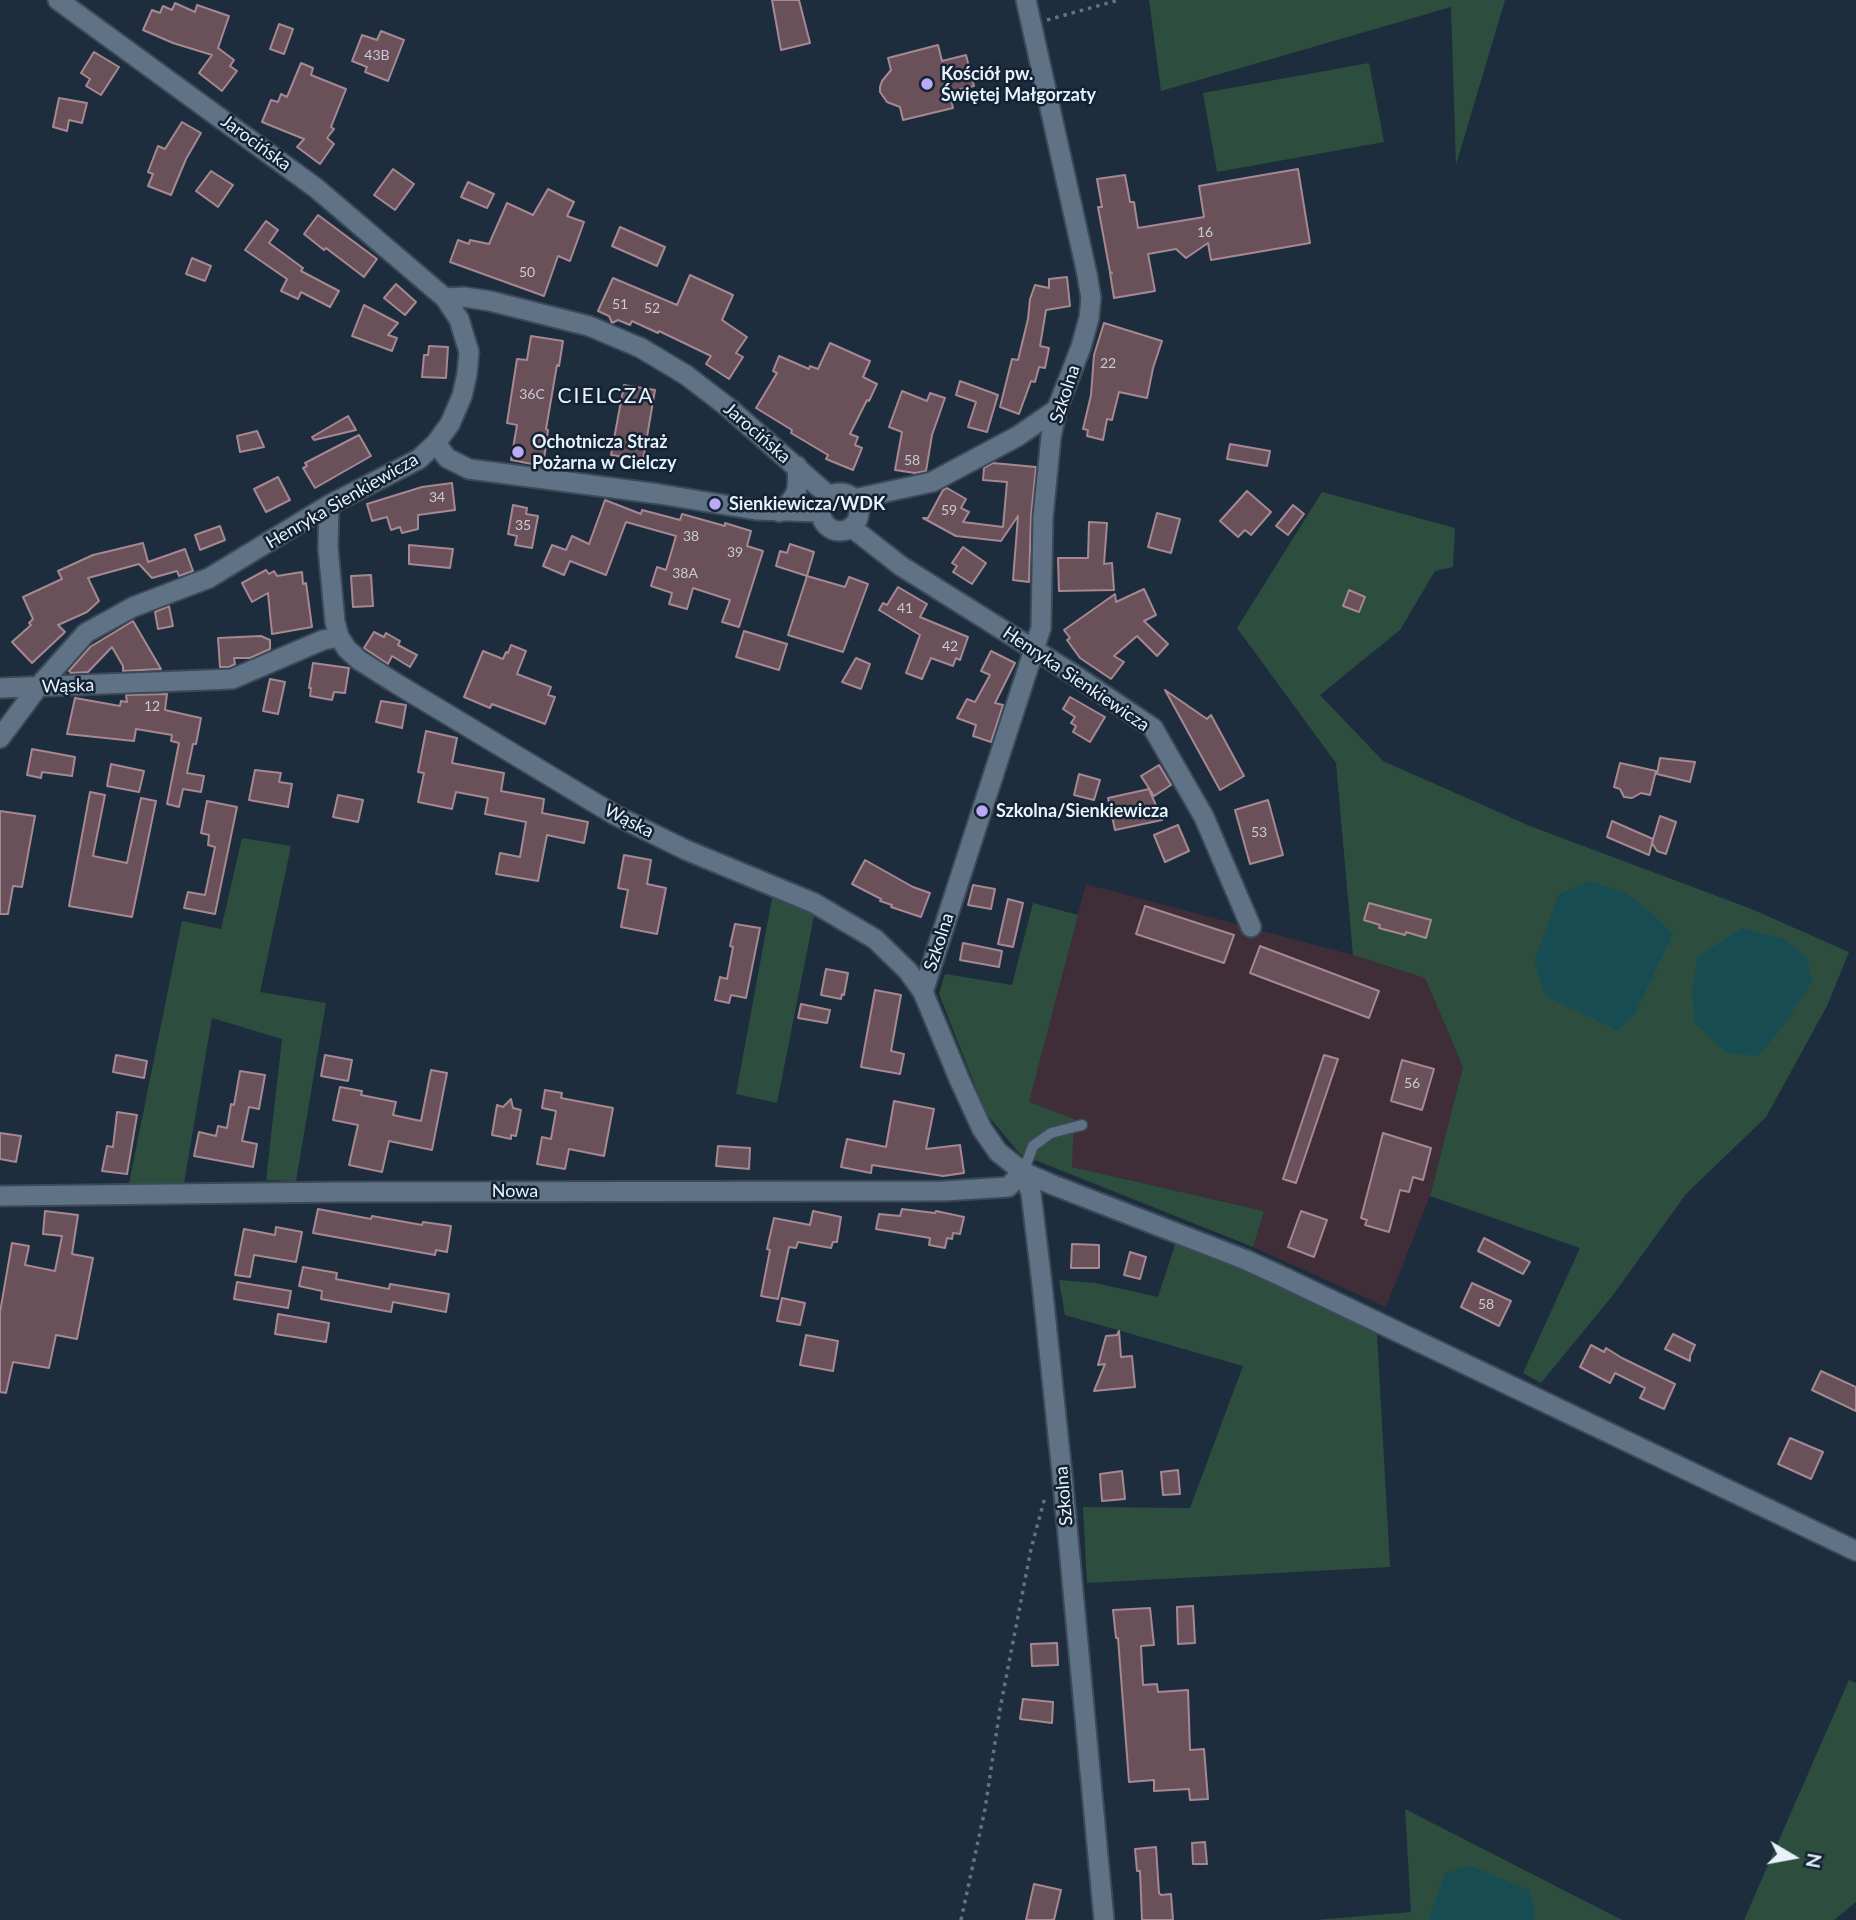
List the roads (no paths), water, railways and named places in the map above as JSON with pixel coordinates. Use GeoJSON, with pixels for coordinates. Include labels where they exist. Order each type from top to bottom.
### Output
{"type":"FeatureCollection","features":[{"type":"Feature","properties":{"kind":"street","name":"Jarocińska"},"geometry":{"type":"LineString","coordinates":[[58,0],[316,187],[445,298],[459,319],[469,352],[462,396],[450,424],[436,443]]}},
{"type":"Feature","properties":{"kind":"street","name":"Szkolna"},"geometry":{"type":"LineString","coordinates":[[1026,0],[1087,274],[1091,298],[1089,318],[1057,409],[1051,437],[1043,517],[1041,628],[923,992],[982,1129],[998,1152],[1023,1172],[1031,1193],[1062,1473],[1104,1920]]}},
{"type":"Feature","properties":{"kind":"street","name":"Jarocińska"},"geometry":{"type":"LineString","coordinates":[[445,298],[464,297],[490,301],[589,327],[641,348],[686,375],[729,408],[797,466],[825,504]]}},
{"type":"Feature","properties":{"kind":"street"},"geometry":{"type":"LineString","coordinates":[[854,499],[932,482],[1018,436],[1057,409]]}},
{"type":"Feature","properties":{"kind":"street","name":"Henryka Sienkiewicza"},"geometry":{"type":"LineString","coordinates":[[0,738],[38,687],[86,633],[133,607],[209,578],[329,505],[419,459],[436,443],[447,458],[469,469],[779,512],[825,504]]}},
{"type":"Feature","properties":{"kind":"street"},"geometry":{"type":"LineString","coordinates":[[779,512],[796,496],[797,466]]}},
{"type":"Feature","properties":{"kind":"street"},"geometry":{"type":"LineString","coordinates":[[837,493],[854,499],[858,517],[851,527],[843,531],[835,530],[822,520],[825,504],[837,493]]}},
{"type":"Feature","properties":{"kind":"street"},"geometry":{"type":"LineString","coordinates":[[329,505],[328,548],[334,622],[338,638]]}},
{"type":"Feature","properties":{"kind":"street","name":"Henryka Sienkiewicza"},"geometry":{"type":"LineString","coordinates":[[851,527],[901,566],[1034,649],[1153,728],[1204,817],[1251,927]]}},
{"type":"Feature","properties":{"kind":"street","name":"Wąska"},"geometry":{"type":"LineString","coordinates":[[0,688],[232,680],[323,640],[338,638],[359,660],[615,815],[687,850],[814,903],[856,927],[891,953],[923,992]]}},
{"type":"Feature","properties":{"kind":"street"},"geometry":{"type":"LineString","coordinates":[[1023,1172],[1247,1260],[1856,1551]]}},
{"type":"Feature","properties":{"kind":"street","name":"Nowa"},"geometry":{"type":"LineString","coordinates":[[0,1196],[341,1192],[944,1191],[1009,1187],[1023,1172]]}},
{"type":"Feature","properties":{"kind":"lane"},"geometry":{"type":"LineString","coordinates":[[1023,1172],[1033,1146],[1051,1133],[1082,1125]]}},
{"type":"Feature","properties":{"kind":"place","name":"Kościół pw. Świętej Małgorzaty"},"geometry":{"type":"Point","coordinates":[927,84]}},
{"type":"Feature","properties":{"kind":"place","name":"Ochotnicza Straż Pożarna w Cielczy"},"geometry":{"type":"Point","coordinates":[518,452]}},
{"type":"Feature","properties":{"kind":"place","name":"Sienkiewicza/WDK"},"geometry":{"type":"Point","coordinates":[715,504]}},
{"type":"Feature","properties":{"kind":"place","name":"Szkolna/Sienkiewicza"},"geometry":{"type":"Point","coordinates":[982,811]}},
{"type":"Feature","properties":{"kind":"district","name":"CIELCZA"},"geometry":{"type":"Point","coordinates":[606,396]}}]}
